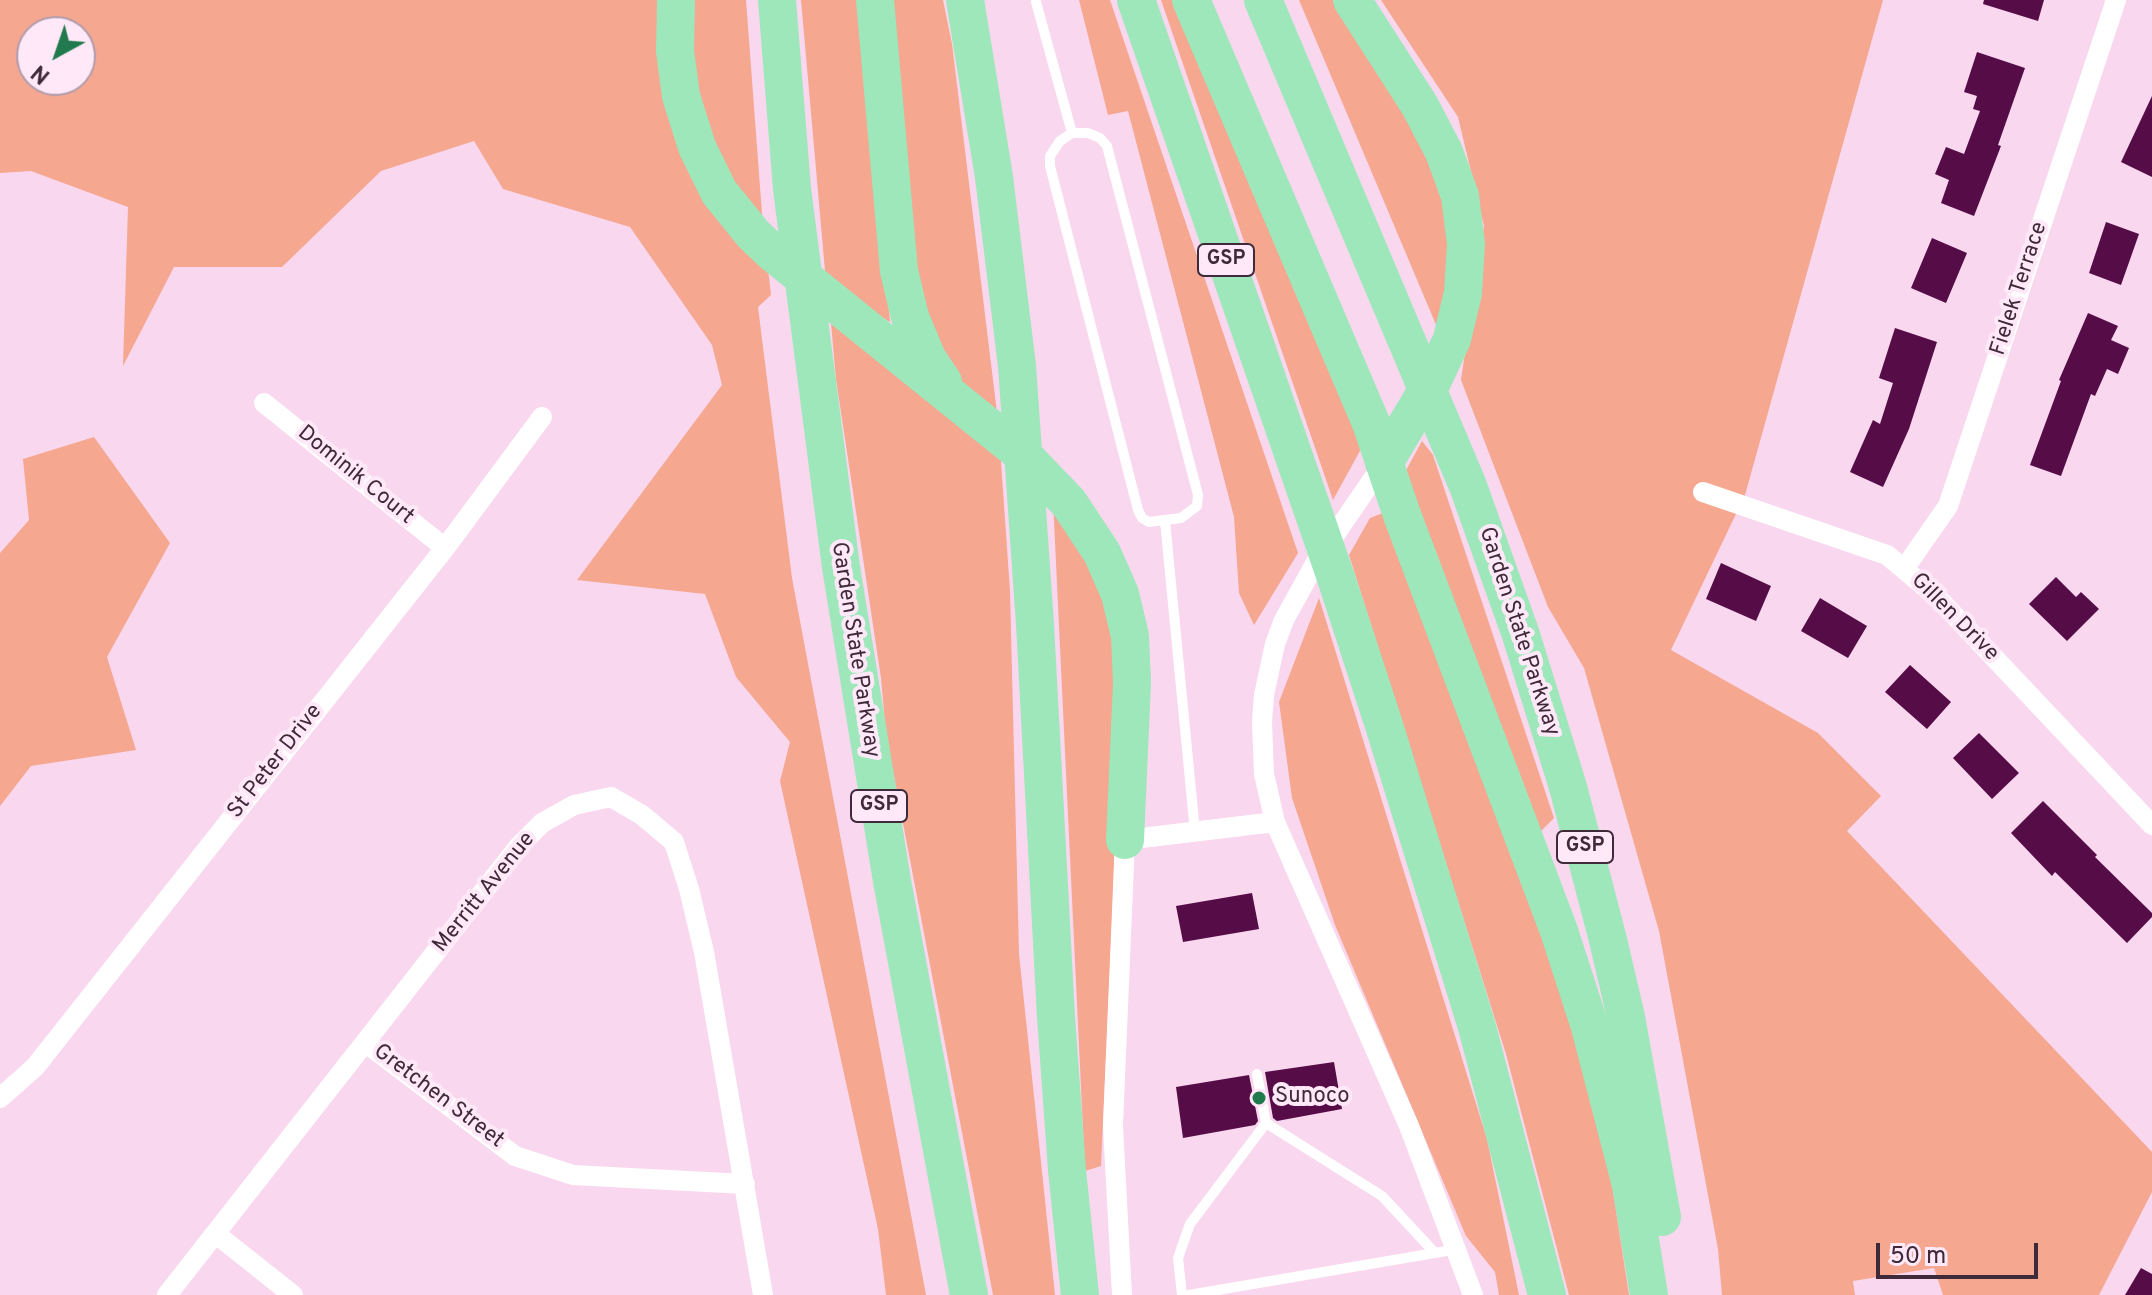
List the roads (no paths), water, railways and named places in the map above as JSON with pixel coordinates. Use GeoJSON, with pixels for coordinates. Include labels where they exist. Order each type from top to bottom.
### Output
{"type":"FeatureCollection","features":[{"type":"Feature","properties":{"kind":"highway"},"geometry":{"type":"LineString","coordinates":[[676,0],[675,51],[681,96],[697,147],[719,192],[773,253],[1021,453],[1069,503],[1097,545],[1120,594],[1130,636],[1132,671],[1125,840]]}},
{"type":"Feature","properties":{"kind":"highway","name":"Garden State Parkway"},"geometry":{"type":"LineString","coordinates":[[777,0],[792,189],[830,493],[906,961],[969,1295]]}},
{"type":"Feature","properties":{"kind":"highway"},"geometry":{"type":"LineString","coordinates":[[875,0],[899,271],[904,295],[927,358],[955,400]]}},
{"type":"Feature","properties":{"kind":"highway"},"geometry":{"type":"LineString","coordinates":[[965,0],[994,177],[1017,366],[1056,1017],[1080,1295]]}},
{"type":"Feature","properties":{"kind":"highway","name":"GSP"},"geometry":{"type":"LineString","coordinates":[[1136,0],[1335,575],[1473,1014],[1547,1295]]}},
{"type":"Feature","properties":{"kind":"highway"},"geometry":{"type":"LineString","coordinates":[[1191,0],[1379,443],[1576,981],[1631,1185],[1649,1295]]}},
{"type":"Feature","properties":{"kind":"highway","name":"Garden State Parkway"},"geometry":{"type":"LineString","coordinates":[[1263,0],[1439,415],[1501,577],[1546,713],[1586,852],[1626,1017],[1655,1170],[1673,1295]]}},
{"type":"Feature","properties":{"kind":"highway"},"geometry":{"type":"LineString","coordinates":[[1352,0],[1420,106],[1444,152],[1460,196],[1466,244],[1463,293],[1452,339],[1421,403],[1384,463]]}},
{"type":"Feature","properties":{"kind":"street","name":"Fielek Terrace"},"geometry":{"type":"LineString","coordinates":[[1904,569],[1948,506],[2116,0]]}},
{"type":"Feature","properties":{"kind":"street","name":"Dominik Court"},"geometry":{"type":"LineString","coordinates":[[264,403],[445,548]]}},
{"type":"Feature","properties":{"kind":"street","name":"St Peter Drive"},"geometry":{"type":"LineString","coordinates":[[0,1098],[35,1067],[445,548],[542,417]]}},
{"type":"Feature","properties":{"kind":"street"},"geometry":{"type":"LineString","coordinates":[[1384,463],[1316,562],[1291,606],[1275,644],[1264,695],[1264,774],[1275,822],[1409,1126],[1473,1295]]}},
{"type":"Feature","properties":{"kind":"street","name":"Gillen Drive"},"geometry":{"type":"LineString","coordinates":[[1703,492],[1887,555],[1936,596],[2152,825]]}},
{"type":"Feature","properties":{"kind":"street","name":"Merritt Avenue"},"geometry":{"type":"LineString","coordinates":[[167,1295],[519,846],[542,823],[574,805],[611,797],[642,815],[674,842],[689,889],[704,952],[763,1295]]}},
{"type":"Feature","properties":{"kind":"street"},"geometry":{"type":"LineString","coordinates":[[1122,1295],[1113,1126],[1125,840],[1275,822]]}},
{"type":"Feature","properties":{"kind":"street","name":"Gretchen Street"},"geometry":{"type":"LineString","coordinates":[[366,1043],[515,1156],[573,1175],[745,1184]]}},
{"type":"Feature","properties":{"kind":"street"},"geometry":{"type":"LineString","coordinates":[[216,1234],[293,1295]]}},
{"type":"Feature","properties":{"kind":"lane"},"geometry":{"type":"LineString","coordinates":[[1036,2],[1072,133]]}},
{"type":"Feature","properties":{"kind":"lane"},"geometry":{"type":"LineString","coordinates":[[1072,133],[1088,133],[1100,138],[1107,146],[1198,495],[1197,506],[1192,512],[1165,521],[1149,522],[1142,518],[1138,510],[1050,166],[1050,156],[1072,133]]}},
{"type":"Feature","properties":{"kind":"lane"},"geometry":{"type":"LineString","coordinates":[[1165,521],[1195,832]]}},
{"type":"Feature","properties":{"kind":"lane"},"geometry":{"type":"LineString","coordinates":[[1182,1295],[1178,1258],[1190,1224],[1266,1123],[1257,1074]]}},
{"type":"Feature","properties":{"kind":"lane"},"geometry":{"type":"LineString","coordinates":[[1266,1123],[1382,1196],[1435,1253]]}},
{"type":"Feature","properties":{"kind":"lane"},"geometry":{"type":"LineString","coordinates":[[1189,1295],[1458,1249]]}},
{"type":"Feature","properties":{"kind":"place","name":"Sunoco"},"geometry":{"type":"Point","coordinates":[1259,1098]}}]}
